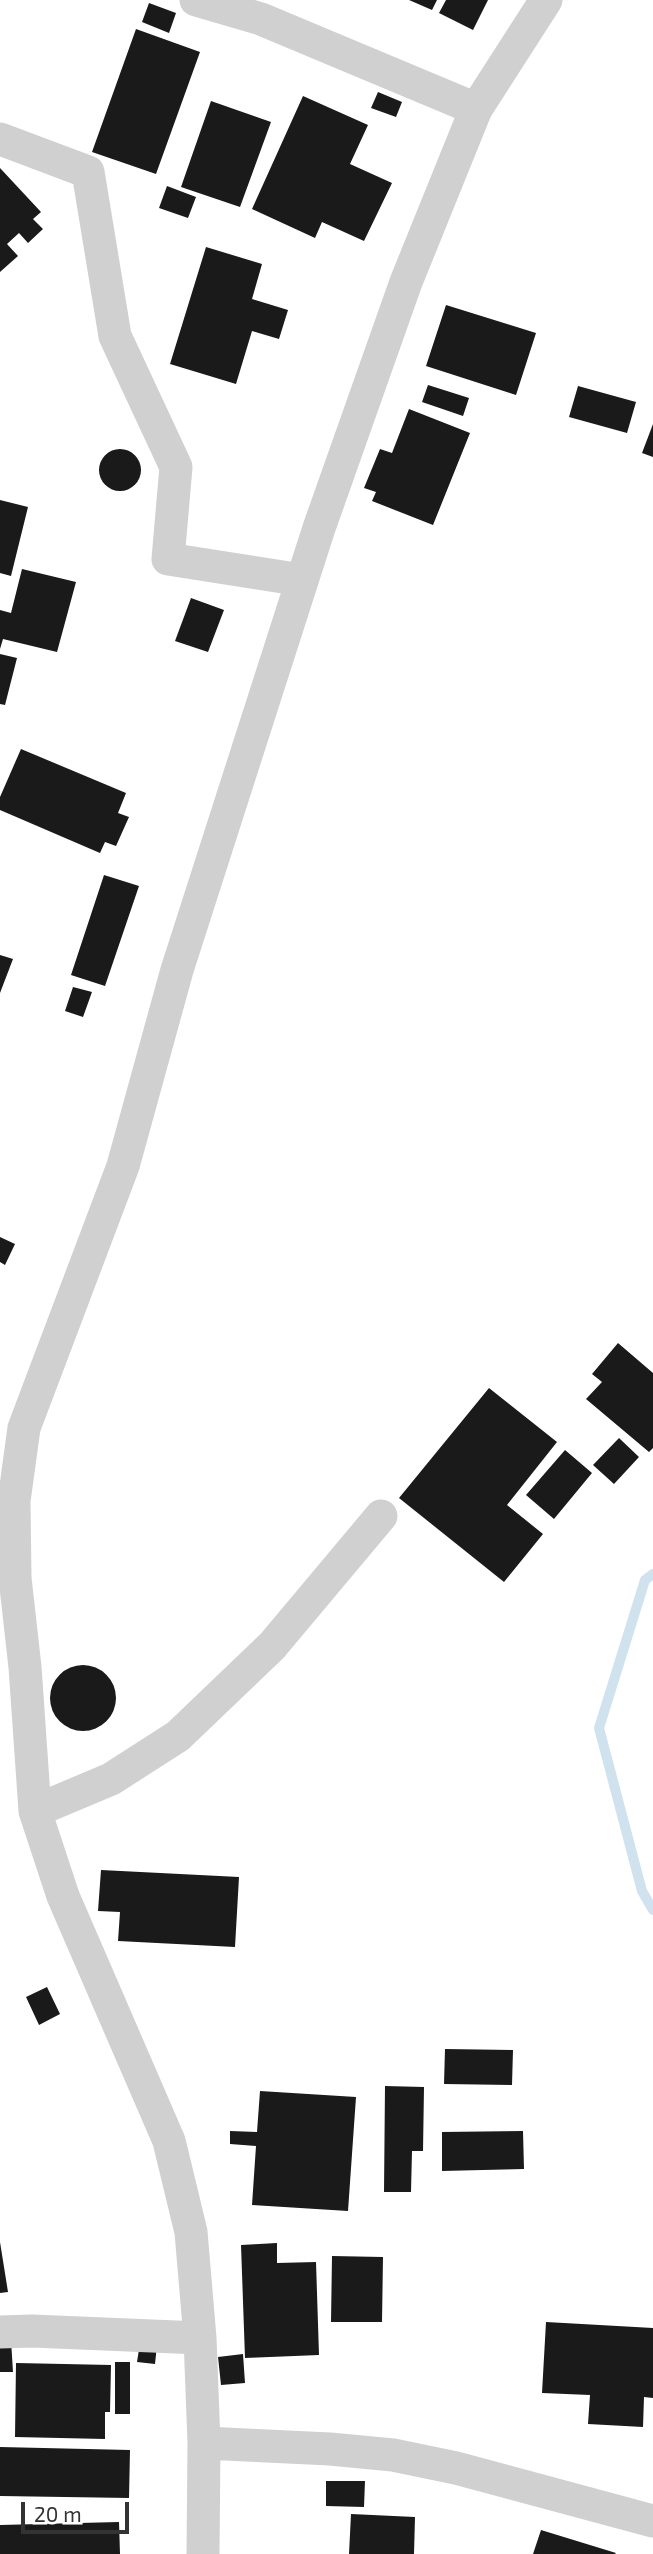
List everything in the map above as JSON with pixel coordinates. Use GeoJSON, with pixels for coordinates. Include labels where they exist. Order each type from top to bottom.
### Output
{"type":"FeatureCollection","features":[{"type":"Feature","properties":{"kind":"street"},"geometry":{"type":"LineString","coordinates":[[196,0],[261,19],[476,109]]}},
{"type":"Feature","properties":{"kind":"street"},"geometry":{"type":"LineString","coordinates":[[203,2554],[205,2443],[191,2232],[169,2141],[63,1896],[35,1811],[15,1578],[14,1502],[24,1428],[123,1166],[177,970],[302,580],[406,282],[476,109],[546,0]]}},
{"type":"Feature","properties":{"kind":"street"},"geometry":{"type":"LineString","coordinates":[[0,139],[88,172],[115,336],[176,467],[168,559],[302,580]]}},
{"type":"Feature","properties":{"kind":"street"},"geometry":{"type":"LineString","coordinates":[[35,1811],[111,1779],[178,1735],[272,1646],[381,1516]]}},
{"type":"Feature","properties":{"kind":"street"},"geometry":{"type":"LineString","coordinates":[[0,2332],[200,2338]]}},
{"type":"Feature","properties":{"kind":"street"},"geometry":{"type":"LineString","coordinates":[[205,2443],[393,2455],[456,2468],[653,2521]]}},
{"type":"Feature","properties":{"kind":"building"},"geometry":{"type":"Polygon","coordinates":[[[409,0],[437,0],[432,10],[409,0]]]}},
{"type":"Feature","properties":{"kind":"building"},"geometry":{"type":"Polygon","coordinates":[[[446,0],[488,0],[473,30],[439,13],[446,0]]]}},
{"type":"Feature","properties":{"kind":"building"},"geometry":{"type":"Polygon","coordinates":[[[149,3],[176,13],[169,33],[142,22],[149,3]]]}},
{"type":"Feature","properties":{"kind":"building"},"geometry":{"type":"Polygon","coordinates":[[[136,29],[200,52],[156,174],[92,152],[136,29]]]}},
{"type":"Feature","properties":{"kind":"building"},"geometry":{"type":"Polygon","coordinates":[[[378,92],[402,102],[396,117],[371,108],[378,92]]]}},
{"type":"Feature","properties":{"kind":"building"},"geometry":{"type":"Polygon","coordinates":[[[303,96],[368,125],[350,164],[392,183],[364,241],[322,222],[315,238],[252,209],[303,96]]]}},
{"type":"Feature","properties":{"kind":"building"},"geometry":{"type":"Polygon","coordinates":[[[211,101],[271,122],[240,207],[181,187],[211,101]]]}},
{"type":"Feature","properties":{"kind":"building"},"geometry":{"type":"Polygon","coordinates":[[[0,168],[41,212],[33,219],[43,229],[28,243],[19,233],[7,244],[18,256],[0,272],[0,168]]]}},
{"type":"Feature","properties":{"kind":"building"},"geometry":{"type":"Polygon","coordinates":[[[167,186],[196,197],[188,218],[159,208],[167,186]]]}},
{"type":"Feature","properties":{"kind":"building"},"geometry":{"type":"Polygon","coordinates":[[[206,247],[262,264],[252,299],[288,310],[279,339],[252,331],[236,384],[170,364],[206,247]]]}},
{"type":"Feature","properties":{"kind":"building"},"geometry":{"type":"Polygon","coordinates":[[[446,305],[536,333],[516,395],[426,366],[446,305]]]}},
{"type":"Feature","properties":{"kind":"building"},"geometry":{"type":"Polygon","coordinates":[[[428,385],[469,398],[463,416],[422,402],[428,385]]]}},
{"type":"Feature","properties":{"kind":"building"},"geometry":{"type":"Polygon","coordinates":[[[578,386],[636,402],[627,433],[569,417],[578,386]]]}},
{"type":"Feature","properties":{"kind":"building"},"geometry":{"type":"Polygon","coordinates":[[[409,409],[470,433],[433,525],[372,501],[376,492],[364,488],[380,449],[392,453],[409,409]]]}},
{"type":"Feature","properties":{"kind":"building"},"geometry":{"type":"Polygon","coordinates":[[[653,424],[653,457],[642,453],[653,424]]]}},
{"type":"Feature","properties":{"kind":"building"},"geometry":{"type":"Polygon","coordinates":[[[120,449],[135,455],[141,470],[135,485],[120,491],[105,485],[99,470],[105,455],[120,449]]]}},
{"type":"Feature","properties":{"kind":"building"},"geometry":{"type":"Polygon","coordinates":[[[0,500],[28,507],[11,576],[0,573],[0,500]]]}},
{"type":"Feature","properties":{"kind":"building"},"geometry":{"type":"Polygon","coordinates":[[[22,569],[76,582],[57,652],[3,639],[0,649],[0,610],[11,613],[22,569]]]}},
{"type":"Feature","properties":{"kind":"building"},"geometry":{"type":"Polygon","coordinates":[[[191,598],[224,610],[208,652],[175,641],[191,598]]]}},
{"type":"Feature","properties":{"kind":"building"},"geometry":{"type":"Polygon","coordinates":[[[0,654],[17,658],[5,705],[0,704],[0,654]]]}},
{"type":"Feature","properties":{"kind":"building"},"geometry":{"type":"Polygon","coordinates":[[[21,749],[126,793],[118,813],[129,817],[116,846],[105,842],[100,853],[0,810],[0,797],[21,749]]]}},
{"type":"Feature","properties":{"kind":"building"},"geometry":{"type":"Polygon","coordinates":[[[104,875],[139,886],[105,986],[71,975],[104,875]]]}},
{"type":"Feature","properties":{"kind":"building"},"geometry":{"type":"Polygon","coordinates":[[[0,955],[13,959],[0,993],[0,955]]]}},
{"type":"Feature","properties":{"kind":"building"},"geometry":{"type":"Polygon","coordinates":[[[73,987],[92,992],[83,1017],[65,1011],[73,987]]]}},
{"type":"Feature","properties":{"kind":"building"},"geometry":{"type":"Polygon","coordinates":[[[0,1237],[15,1244],[5,1265],[0,1262],[0,1237]]]}},
{"type":"Feature","properties":{"kind":"building"},"geometry":{"type":"Polygon","coordinates":[[[618,1343],[653,1373],[653,1448],[649,1452],[586,1399],[602,1382],[592,1374],[618,1343]]]}},
{"type":"Feature","properties":{"kind":"building"},"geometry":{"type":"Polygon","coordinates":[[[489,1388],[557,1442],[507,1505],[543,1534],[504,1582],[399,1498],[489,1388]]]}},
{"type":"Feature","properties":{"kind":"building"},"geometry":{"type":"Polygon","coordinates":[[[619,1438],[639,1457],[614,1484],[593,1465],[619,1438]]]}},
{"type":"Feature","properties":{"kind":"building"},"geometry":{"type":"Polygon","coordinates":[[[565,1450],[592,1473],[554,1519],[526,1495],[565,1450]]]}},
{"type":"Feature","properties":{"kind":"building"},"geometry":{"type":"Polygon","coordinates":[[[83,1665],[106,1675],[116,1698],[106,1721],[83,1731],[60,1721],[50,1698],[60,1675],[83,1665]]]}},
{"type":"Feature","properties":{"kind":"building"},"geometry":{"type":"Polygon","coordinates":[[[101,1870],[239,1877],[235,1947],[118,1941],[120,1912],[98,1911],[101,1870]]]}},
{"type":"Feature","properties":{"kind":"building"},"geometry":{"type":"Polygon","coordinates":[[[47,1987],[60,2014],[39,2025],[26,1997],[47,1987]]]}},
{"type":"Feature","properties":{"kind":"building"},"geometry":{"type":"Polygon","coordinates":[[[445,2049],[513,2050],[512,2085],[444,2084],[445,2049]]]}},
{"type":"Feature","properties":{"kind":"building"},"geometry":{"type":"Polygon","coordinates":[[[385,2086],[424,2087],[423,2151],[412,2151],[411,2192],[384,2192],[385,2086]]]}},
{"type":"Feature","properties":{"kind":"building"},"geometry":{"type":"Polygon","coordinates":[[[260,2091],[356,2097],[348,2211],[252,2205],[256,2146],[230,2144],[230,2131],[257,2132],[260,2091]]]}},
{"type":"Feature","properties":{"kind":"building"},"geometry":{"type":"Polygon","coordinates":[[[523,2131],[524,2169],[442,2171],[442,2132],[523,2131]]]}},
{"type":"Feature","properties":{"kind":"building"},"geometry":{"type":"Polygon","coordinates":[[[0,2242],[8,2292],[0,2293],[0,2242]]]}},
{"type":"Feature","properties":{"kind":"building"},"geometry":{"type":"Polygon","coordinates":[[[277,2243],[277,2263],[316,2262],[319,2355],[245,2358],[241,2245],[277,2243]]]}},
{"type":"Feature","properties":{"kind":"building"},"geometry":{"type":"Polygon","coordinates":[[[332,2256],[383,2257],[382,2322],[331,2322],[332,2256]]]}},
{"type":"Feature","properties":{"kind":"building"},"geometry":{"type":"Polygon","coordinates":[[[546,2322],[653,2328],[653,2398],[644,2397],[643,2427],[588,2424],[590,2395],[542,2393],[546,2322]]]}},
{"type":"Feature","properties":{"kind":"building"},"geometry":{"type":"Polygon","coordinates":[[[11,2340],[13,2372],[0,2372],[0,2341],[11,2340]]]}},
{"type":"Feature","properties":{"kind":"building"},"geometry":{"type":"Polygon","coordinates":[[[140,2343],[157,2345],[155,2364],[137,2362],[140,2343]]]}},
{"type":"Feature","properties":{"kind":"building"},"geometry":{"type":"Polygon","coordinates":[[[243,2354],[245,2383],[221,2385],[218,2357],[243,2354]]]}},
{"type":"Feature","properties":{"kind":"building"},"geometry":{"type":"Polygon","coordinates":[[[115,2362],[130,2362],[130,2414],[115,2414],[115,2362]]]}},
{"type":"Feature","properties":{"kind":"building"},"geometry":{"type":"Polygon","coordinates":[[[16,2363],[111,2365],[110,2412],[105,2412],[105,2439],[15,2437],[16,2363]]]}},
{"type":"Feature","properties":{"kind":"building"},"geometry":{"type":"Polygon","coordinates":[[[0,2447],[130,2450],[129,2498],[0,2496],[0,2447]]]}},
{"type":"Feature","properties":{"kind":"building"},"geometry":{"type":"Polygon","coordinates":[[[326,2481],[365,2481],[364,2507],[326,2506],[326,2481]]]}},
{"type":"Feature","properties":{"kind":"building"},"geometry":{"type":"Polygon","coordinates":[[[351,2514],[415,2517],[414,2554],[349,2554],[351,2514]]]}},
{"type":"Feature","properties":{"kind":"building"},"geometry":{"type":"Polygon","coordinates":[[[119,2522],[120,2554],[0,2554],[0,2525],[119,2522]]]}},
{"type":"Feature","properties":{"kind":"building"},"geometry":{"type":"Polygon","coordinates":[[[541,2530],[616,2553],[533,2554],[541,2530]]]}},
{"type":"Feature","properties":{"kind":"waterway"},"geometry":{"type":"LineString","coordinates":[[653,1574],[645,1580],[599,1728],[642,1891],[653,1910]]}}]}
